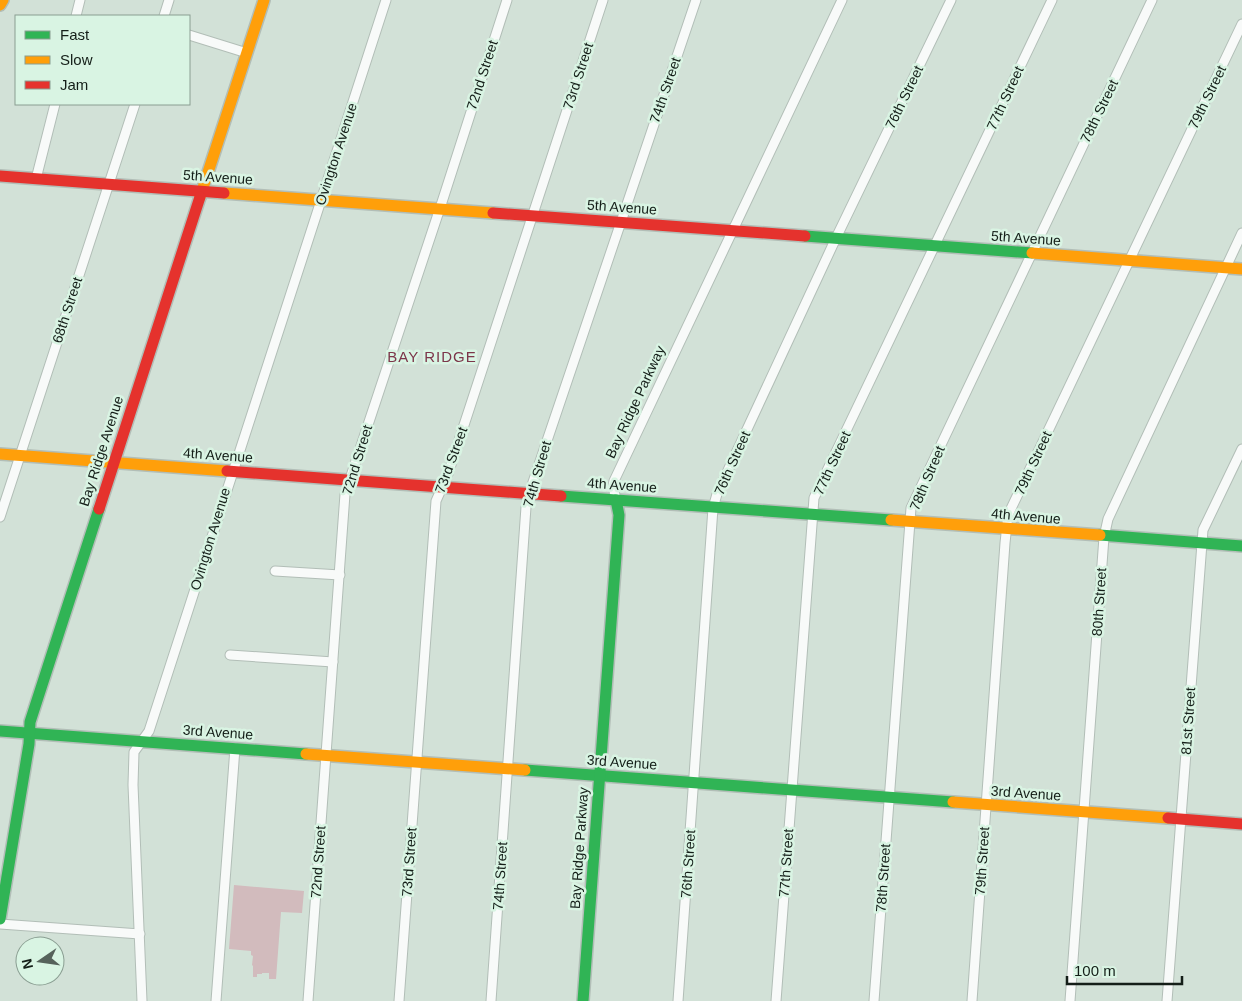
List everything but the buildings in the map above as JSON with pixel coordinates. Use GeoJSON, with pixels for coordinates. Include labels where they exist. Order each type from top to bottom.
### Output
{"type":"FeatureCollection","features":[{"type":"Feature","properties":{"kind":"street"},"geometry":{"type":"LineString","coordinates":[[0,5],[2,0]]}},
{"type":"Feature","properties":{"kind":"street"},"geometry":{"type":"LineString","coordinates":[[76,15],[80,0]]}},
{"type":"Feature","properties":{"kind":"street"},"geometry":{"type":"LineString","coordinates":[[164,15],[169,0]]}},
{"type":"Feature","properties":{"kind":"street","name":"Bay Ridge Avenue"},"geometry":{"type":"LineString","coordinates":[[0,919],[30,733],[30,722],[264,0]]}},
{"type":"Feature","properties":{"kind":"street","name":"Ovington Avenue"},"geometry":{"type":"LineString","coordinates":[[142,1001],[133,785],[134,752],[149,731],[386,0]]}},
{"type":"Feature","properties":{"kind":"street","name":"72nd Street"},"geometry":{"type":"LineString","coordinates":[[308,1001],[345,494],[507,0]]}},
{"type":"Feature","properties":{"kind":"street","name":"73rd Street"},"geometry":{"type":"LineString","coordinates":[[399,1001],[436,501],[448,474],[603,0]]}},
{"type":"Feature","properties":{"kind":"street","name":"74th Street"},"geometry":{"type":"LineString","coordinates":[[491,1001],[526,507],[696,0]]}},
{"type":"Feature","properties":{"kind":"street","name":"Bay Ridge Parkway"},"geometry":{"type":"LineString","coordinates":[[583,1001],[619,515],[613,486],[614,481],[842,0]]}},
{"type":"Feature","properties":{"kind":"street","name":"76th Street"},"geometry":{"type":"LineString","coordinates":[[678,1001],[713,508],[717,494],[836,238],[951,0]]}},
{"type":"Feature","properties":{"kind":"street","name":"77th Street"},"geometry":{"type":"LineString","coordinates":[[776,1001],[814,498],[1052,0]]}},
{"type":"Feature","properties":{"kind":"street","name":"78th Street"},"geometry":{"type":"LineString","coordinates":[[874,1001],[911,508],[1152,0]]}},
{"type":"Feature","properties":{"kind":"street","name":"79th Street"},"geometry":{"type":"LineString","coordinates":[[972,1001],[1008,515],[1242,24]]}},
{"type":"Feature","properties":{"kind":"street"},"geometry":{"type":"LineString","coordinates":[[190,35],[247,53]]}},
{"type":"Feature","properties":{"kind":"street"},"geometry":{"type":"LineString","coordinates":[[36,179],[54,105]]}},
{"type":"Feature","properties":{"kind":"street","name":"68th Street"},"geometry":{"type":"LineString","coordinates":[[0,517],[135,105]]}},
{"type":"Feature","properties":{"kind":"street","name":"5th Avenue"},"geometry":{"type":"LineString","coordinates":[[1,178],[439,208],[1242,269]]}},
{"type":"Feature","properties":{"kind":"street","name":"80th Street"},"geometry":{"type":"LineString","coordinates":[[1070,1001],[1104,537],[1108,518],[1242,233]]}},
{"type":"Feature","properties":{"kind":"street","name":"81st Street"},"geometry":{"type":"LineString","coordinates":[[1167,1001],[1202,543],[1204,530],[1242,449]]}},
{"type":"Feature","properties":{"kind":"street","name":"4th Avenue"},"geometry":{"type":"LineString","coordinates":[[0,454],[1242,546]]}},
{"type":"Feature","properties":{"kind":"street"},"geometry":{"type":"LineString","coordinates":[[275,571],[340,575]]}},
{"type":"Feature","properties":{"kind":"street"},"geometry":{"type":"LineString","coordinates":[[230,656],[333,662]]}},
{"type":"Feature","properties":{"kind":"street","name":"3rd Avenue"},"geometry":{"type":"LineString","coordinates":[[0,730],[1242,824]]}},
{"type":"Feature","properties":{"kind":"street"},"geometry":{"type":"LineString","coordinates":[[216,1001],[235,748]]}},
{"type":"Feature","properties":{"kind":"street"},"geometry":{"type":"LineString","coordinates":[[0,924],[140,934]]}},
{"type":"Feature","properties":{"kind":"shaded area"},"geometry":{"type":"Polygon","coordinates":[[[234,885],[304,891],[302,913],[281,912],[276,979],[269,979],[269,973],[257,974],[257,977],[253,977],[253,956],[251,951],[229,949],[234,885]]]}},
{"type":"Feature","properties":{"kind":"traffic: fast"},"geometry":{"type":"LineString","coordinates":[[805,236],[1032,253]]}},
{"type":"Feature","properties":{"kind":"traffic: fast"},"geometry":{"type":"LineString","coordinates":[[561,496],[891,520]]}},
{"type":"Feature","properties":{"kind":"traffic: fast"},"geometry":{"type":"LineString","coordinates":[[583,1001],[619,515],[616,500]]}},
{"type":"Feature","properties":{"kind":"traffic: fast"},"geometry":{"type":"LineString","coordinates":[[0,919],[29,744],[30,722],[99,509]]}},
{"type":"Feature","properties":{"kind":"traffic: fast"},"geometry":{"type":"LineString","coordinates":[[1100,535],[1242,546]]}},
{"type":"Feature","properties":{"kind":"traffic: fast"},"geometry":{"type":"LineString","coordinates":[[0,731],[306,754]]}},
{"type":"Feature","properties":{"kind":"traffic: fast"},"geometry":{"type":"LineString","coordinates":[[525,770],[953,802]]}},
{"type":"Feature","properties":{"kind":"traffic: slow"},"geometry":{"type":"LineString","coordinates":[[0,5],[3,0]]}},
{"type":"Feature","properties":{"kind":"traffic: slow"},"geometry":{"type":"LineString","coordinates":[[200,197],[264,0]]}},
{"type":"Feature","properties":{"kind":"traffic: slow"},"geometry":{"type":"LineString","coordinates":[[224,193],[493,213]]}},
{"type":"Feature","properties":{"kind":"traffic: slow"},"geometry":{"type":"LineString","coordinates":[[1032,253],[1242,269]]}},
{"type":"Feature","properties":{"kind":"traffic: slow"},"geometry":{"type":"LineString","coordinates":[[0,454],[227,471]]}},
{"type":"Feature","properties":{"kind":"traffic: slow"},"geometry":{"type":"LineString","coordinates":[[891,520],[1100,535]]}},
{"type":"Feature","properties":{"kind":"traffic: slow"},"geometry":{"type":"LineString","coordinates":[[306,754],[525,770]]}},
{"type":"Feature","properties":{"kind":"traffic: slow"},"geometry":{"type":"LineString","coordinates":[[953,802],[1168,818]]}},
{"type":"Feature","properties":{"kind":"traffic: jam"},"geometry":{"type":"LineString","coordinates":[[0,176],[224,193]]}},
{"type":"Feature","properties":{"kind":"traffic: jam"},"geometry":{"type":"LineString","coordinates":[[99,509],[200,197]]}},
{"type":"Feature","properties":{"kind":"traffic: jam"},"geometry":{"type":"LineString","coordinates":[[493,213],[805,236]]}},
{"type":"Feature","properties":{"kind":"traffic: jam"},"geometry":{"type":"LineString","coordinates":[[227,471],[561,496]]}},
{"type":"Feature","properties":{"kind":"traffic: jam"},"geometry":{"type":"LineString","coordinates":[[1168,818],[1242,824]]}},
{"type":"Feature","properties":{"kind":"district","name":"BAY RIDGE"},"geometry":{"type":"Point","coordinates":[432,357]}}]}
